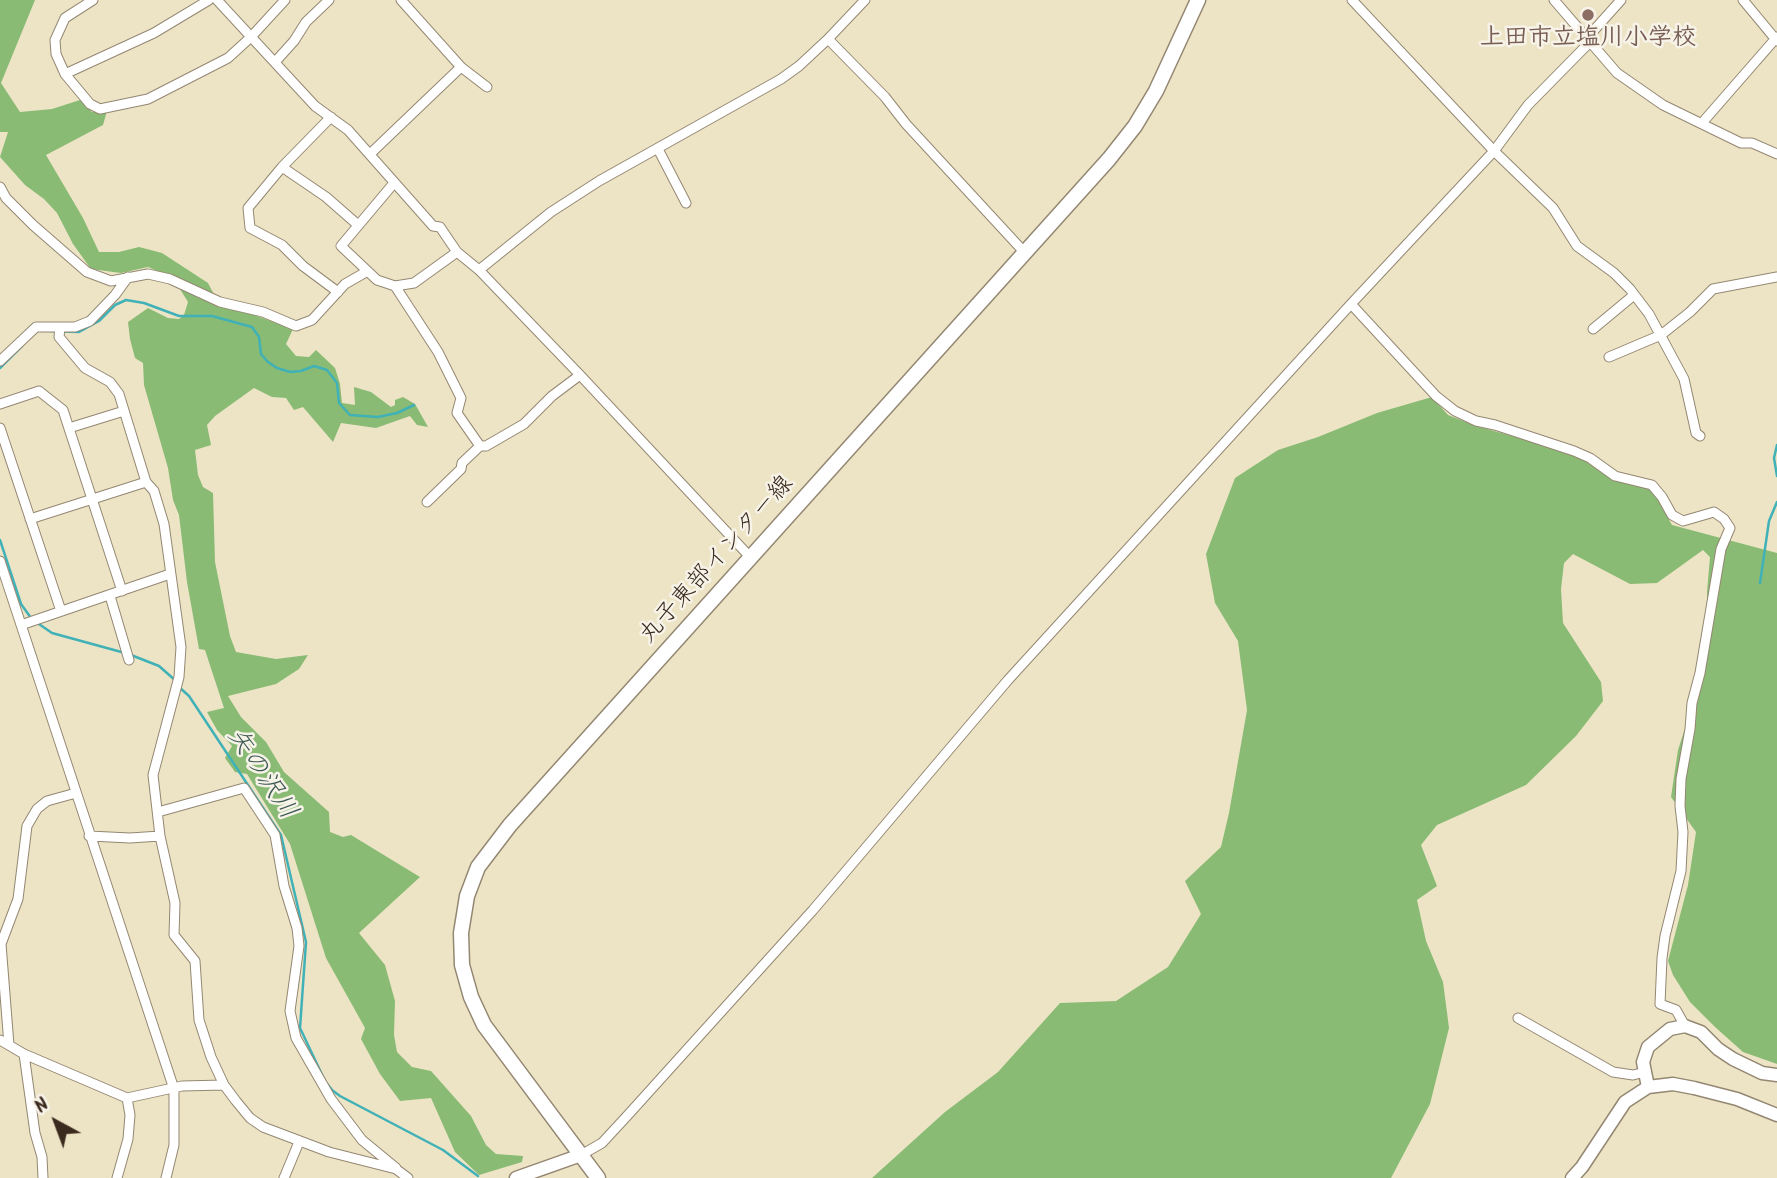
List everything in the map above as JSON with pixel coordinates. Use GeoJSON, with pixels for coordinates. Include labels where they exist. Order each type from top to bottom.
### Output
{"type":"FeatureCollection","features":[{"type":"Feature","properties":{"kind":"main road","name":"丸子東部インター線"},"geometry":{"type":"LineString","coordinates":[[598,1178],[484,1025],[475,1008],[465,978],[461,953],[467,896],[478,867],[503,834],[1099,171],[1135,126],[1156,91],[1198,0]]}},
{"type":"Feature","properties":{"kind":"street"},"geometry":{"type":"LineString","coordinates":[[93,0],[65,18],[55,40],[56,54],[65,74],[90,104],[100,109],[148,99],[228,58],[285,0]]}},
{"type":"Feature","properties":{"kind":"street"},"geometry":{"type":"LineString","coordinates":[[65,74],[154,33],[209,0]]}},
{"type":"Feature","properties":{"kind":"street"},"geometry":{"type":"LineString","coordinates":[[216,0],[315,106],[348,131],[433,226],[440,227],[457,252],[479,271],[580,375],[751,558]]}},
{"type":"Feature","properties":{"kind":"street"},"geometry":{"type":"LineString","coordinates":[[275,62],[294,41],[306,22],[329,0]]}},
{"type":"Feature","properties":{"kind":"street"},"geometry":{"type":"LineString","coordinates":[[401,0],[461,67],[487,87]]}},
{"type":"Feature","properties":{"kind":"street"},"geometry":{"type":"LineString","coordinates":[[479,271],[551,212],[599,181],[781,79],[828,39],[864,0]]}},
{"type":"Feature","properties":{"kind":"street"},"geometry":{"type":"LineString","coordinates":[[1352,0],[1494,151],[1553,208],[1577,246],[1614,273],[1634,295],[1649,314],[1684,379],[1696,433],[1700,436]]}},
{"type":"Feature","properties":{"kind":"street"},"geometry":{"type":"LineString","coordinates":[[1554,0],[1617,73],[1663,105],[1741,143],[1752,143],[1777,154]]}},
{"type":"Feature","properties":{"kind":"street"},"geometry":{"type":"LineString","coordinates":[[516,1178],[581,1155],[602,1143],[628,1116],[813,909],[1009,680],[1494,151],[1528,105],[1589,40],[1621,0]]}},
{"type":"Feature","properties":{"kind":"street"},"geometry":{"type":"LineString","coordinates":[[1702,123],[1776,39],[1742,0]]}},
{"type":"Feature","properties":{"kind":"street"},"geometry":{"type":"LineString","coordinates":[[828,39],[885,97],[906,124],[1025,253]]}},
{"type":"Feature","properties":{"kind":"street"},"geometry":{"type":"LineString","coordinates":[[370,154],[461,67]]}},
{"type":"Feature","properties":{"kind":"street"},"geometry":{"type":"LineString","coordinates":[[331,117],[282,167],[248,208],[250,228],[282,245],[303,266],[338,292]]}},
{"type":"Feature","properties":{"kind":"street"},"geometry":{"type":"LineString","coordinates":[[658,149],[686,203]]}},
{"type":"Feature","properties":{"kind":"street"},"geometry":{"type":"LineString","coordinates":[[282,167],[326,197],[358,225]]}},
{"type":"Feature","properties":{"kind":"street"},"geometry":{"type":"LineString","coordinates":[[394,183],[341,246],[366,272],[377,280],[395,286],[414,283],[457,252]]}},
{"type":"Feature","properties":{"kind":"street"},"geometry":{"type":"LineString","coordinates":[[0,187],[6,198],[33,225],[86,272],[111,281],[148,274],[170,279],[220,302],[263,312],[296,326],[312,320],[345,284],[366,272]]}},
{"type":"Feature","properties":{"kind":"street"},"geometry":{"type":"LineString","coordinates":[[0,361],[30,330],[42,326],[60,330],[84,324],[96,317],[128,277]]}},
{"type":"Feature","properties":{"kind":"street"},"geometry":{"type":"LineString","coordinates":[[1609,357],[1661,335],[1713,289],[1777,277]]}},
{"type":"Feature","properties":{"kind":"street"},"geometry":{"type":"LineString","coordinates":[[395,286],[438,352],[461,398],[457,413],[480,446]]}},
{"type":"Feature","properties":{"kind":"street"},"geometry":{"type":"LineString","coordinates":[[1593,329],[1634,295]]}},
{"type":"Feature","properties":{"kind":"street"},"geometry":{"type":"LineString","coordinates":[[1351,304],[1436,396],[1455,411],[1476,421],[1574,450],[1615,476],[1652,485],[1672,515],[1683,522],[1714,512],[1724,519],[1730,528],[1721,549],[1700,673],[1692,703],[1679,806],[1683,832],[1681,871],[1661,958],[1660,1004],[1676,1010],[1685,1026]]}},
{"type":"Feature","properties":{"kind":"street"},"geometry":{"type":"LineString","coordinates":[[60,330],[59,337],[85,368],[110,382],[119,394],[146,482],[154,491],[159,505],[181,647],[179,677],[153,775],[160,836],[175,903],[174,935],[195,961],[199,1020],[211,1057],[224,1085],[250,1118],[263,1127],[299,1142],[396,1169]]}},
{"type":"Feature","properties":{"kind":"street"},"geometry":{"type":"LineString","coordinates":[[426,502],[461,469],[462,463],[480,446],[486,446],[524,424],[552,396],[580,375]]}},
{"type":"Feature","properties":{"kind":"street"},"geometry":{"type":"LineString","coordinates":[[0,404],[42,392],[63,410],[122,591]]}},
{"type":"Feature","properties":{"kind":"street"},"geometry":{"type":"LineString","coordinates":[[69,428],[124,411]]}},
{"type":"Feature","properties":{"kind":"street"},"geometry":{"type":"LineString","coordinates":[[0,428],[61,611]]}},
{"type":"Feature","properties":{"kind":"street"},"geometry":{"type":"LineString","coordinates":[[30,519],[146,482]]}},
{"type":"Feature","properties":{"kind":"street"},"geometry":{"type":"LineString","coordinates":[[0,561],[29,622],[89,836],[174,1089],[174,1145],[166,1178]]}},
{"type":"Feature","properties":{"kind":"street"},"geometry":{"type":"LineString","coordinates":[[29,622],[170,574]]}},
{"type":"Feature","properties":{"kind":"street"},"geometry":{"type":"LineString","coordinates":[[110,596],[129,656]]}},
{"type":"Feature","properties":{"kind":"street"},"geometry":{"type":"LineString","coordinates":[[158,812],[244,788],[275,835],[284,886],[297,928],[299,946],[290,1011],[296,1038],[331,1099],[362,1140],[408,1178]]}},
{"type":"Feature","properties":{"kind":"street"},"geometry":{"type":"LineString","coordinates":[[76,793],[47,802],[37,809],[27,826],[18,899],[1,944],[4,1042],[24,1054],[127,1098],[182,1086],[224,1085]]}},
{"type":"Feature","properties":{"kind":"street"},"geometry":{"type":"LineString","coordinates":[[89,836],[160,836]]}},
{"type":"Feature","properties":{"kind":"street"},"geometry":{"type":"LineString","coordinates":[[1518,1018],[1614,1072],[1633,1075],[1645,1072]]}},
{"type":"Feature","properties":{"kind":"street"},"geometry":{"type":"LineString","coordinates":[[1648,1087],[1643,1062],[1648,1047],[1670,1029],[1685,1026],[1701,1032],[1733,1059],[1762,1073],[1777,1075]]}},
{"type":"Feature","properties":{"kind":"street"},"geometry":{"type":"LineString","coordinates":[[24,1054],[35,1133],[42,1157],[43,1178]]}},
{"type":"Feature","properties":{"kind":"street"},"geometry":{"type":"LineString","coordinates":[[1572,1178],[1625,1102],[1648,1087],[1673,1084],[1694,1088],[1777,1115]]}},
{"type":"Feature","properties":{"kind":"street"},"geometry":{"type":"LineString","coordinates":[[117,1178],[128,1139],[130,1115],[127,1098]]}},
{"type":"Feature","properties":{"kind":"street"},"geometry":{"type":"LineString","coordinates":[[284,1178],[299,1142]]}},
{"type":"Feature","properties":{"kind":"green space"},"geometry":{"type":"Polygon","coordinates":[[[0,0],[35,0],[1,83],[20,112],[52,109],[80,100],[92,112],[107,111],[103,125],[46,155],[83,218],[99,252],[119,252],[139,247],[162,253],[208,283],[218,302],[293,329],[286,344],[296,356],[309,357],[316,350],[335,368],[342,403],[355,405],[354,387],[371,392],[391,407],[395,405],[395,400],[403,397],[415,404],[428,427],[417,425],[410,416],[376,428],[341,423],[333,442],[303,407],[294,410],[286,398],[272,397],[254,388],[215,416],[207,425],[211,445],[195,450],[198,475],[203,487],[213,493],[215,562],[230,636],[236,652],[276,659],[308,655],[299,669],[276,684],[228,696],[241,717],[266,742],[284,772],[329,812],[330,832],[343,837],[351,835],[420,877],[359,933],[385,965],[395,1001],[394,1035],[397,1052],[412,1067],[431,1071],[471,1116],[486,1145],[496,1154],[523,1156],[522,1162],[479,1175],[455,1152],[431,1098],[400,1101],[380,1074],[361,1039],[365,1028],[326,958],[290,844],[247,774],[235,772],[225,758],[232,746],[217,730],[207,712],[224,708],[205,650],[199,649],[179,515],[144,385],[143,363],[135,358],[128,322],[148,308],[168,318],[179,319],[184,315],[188,302],[173,278],[148,267],[121,273],[91,269],[73,244],[57,213],[25,185],[0,157],[8,132],[0,132],[0,0]]]}},
{"type":"Feature","properties":{"kind":"green space"},"geometry":{"type":"Polygon","coordinates":[[[1432,397],[1448,415],[1476,426],[1556,448],[1649,484],[1672,525],[1777,553],[1777,1064],[1743,1052],[1715,1027],[1690,1002],[1673,975],[1668,961],[1688,885],[1696,832],[1671,797],[1678,750],[1708,658],[1707,592],[1710,557],[1703,550],[1657,583],[1630,584],[1573,554],[1564,563],[1561,589],[1563,623],[1601,682],[1603,701],[1576,736],[1526,785],[1437,825],[1421,845],[1437,886],[1417,900],[1426,941],[1443,982],[1449,1028],[1430,1104],[1391,1178],[872,1178],[945,1112],[998,1072],[1060,1003],[1116,1001],[1168,967],[1201,914],[1185,881],[1221,847],[1247,710],[1238,641],[1215,603],[1206,554],[1235,478],[1278,450],[1377,413],[1432,397]]]}},
{"type":"Feature","properties":{"kind":"waterway"},"geometry":{"type":"LineString","coordinates":[[50,331],[79,332],[99,321],[115,305],[126,300],[144,303],[179,316],[212,316],[252,327],[259,337],[261,354],[277,368],[290,372],[314,366],[327,370],[337,383],[339,403],[350,415],[378,417],[397,413],[414,405]]}},
{"type":"Feature","properties":{"kind":"waterway"},"geometry":{"type":"LineString","coordinates":[[0,368],[22,346]]}},
{"type":"Feature","properties":{"kind":"waterway"},"geometry":{"type":"LineString","coordinates":[[1777,445],[1774,458],[1777,476]]}},
{"type":"Feature","properties":{"kind":"waterway"},"geometry":{"type":"LineString","coordinates":[[1760,583],[1769,521],[1777,502]]}},
{"type":"Feature","properties":{"kind":"waterway","name":"矢の沢川"},"geometry":{"type":"LineString","coordinates":[[0,540],[21,604],[31,618]]}},
{"type":"Feature","properties":{"kind":"waterway","name":"矢の沢川"},"geometry":{"type":"LineString","coordinates":[[36,622],[52,633],[125,653]]}},
{"type":"Feature","properties":{"kind":"waterway","name":"矢の沢川"},"geometry":{"type":"LineString","coordinates":[[131,655],[159,666],[176,681]]}},
{"type":"Feature","properties":{"kind":"waterway","name":"矢の沢川"},"geometry":{"type":"LineString","coordinates":[[179,687],[189,696],[281,835],[306,942],[300,1028],[325,1081],[340,1096],[443,1150],[478,1176]]}},
{"type":"Feature","properties":{"kind":"place","name":"上田市立塩川小学校"},"geometry":{"type":"Point","coordinates":[1588,15]}}]}
